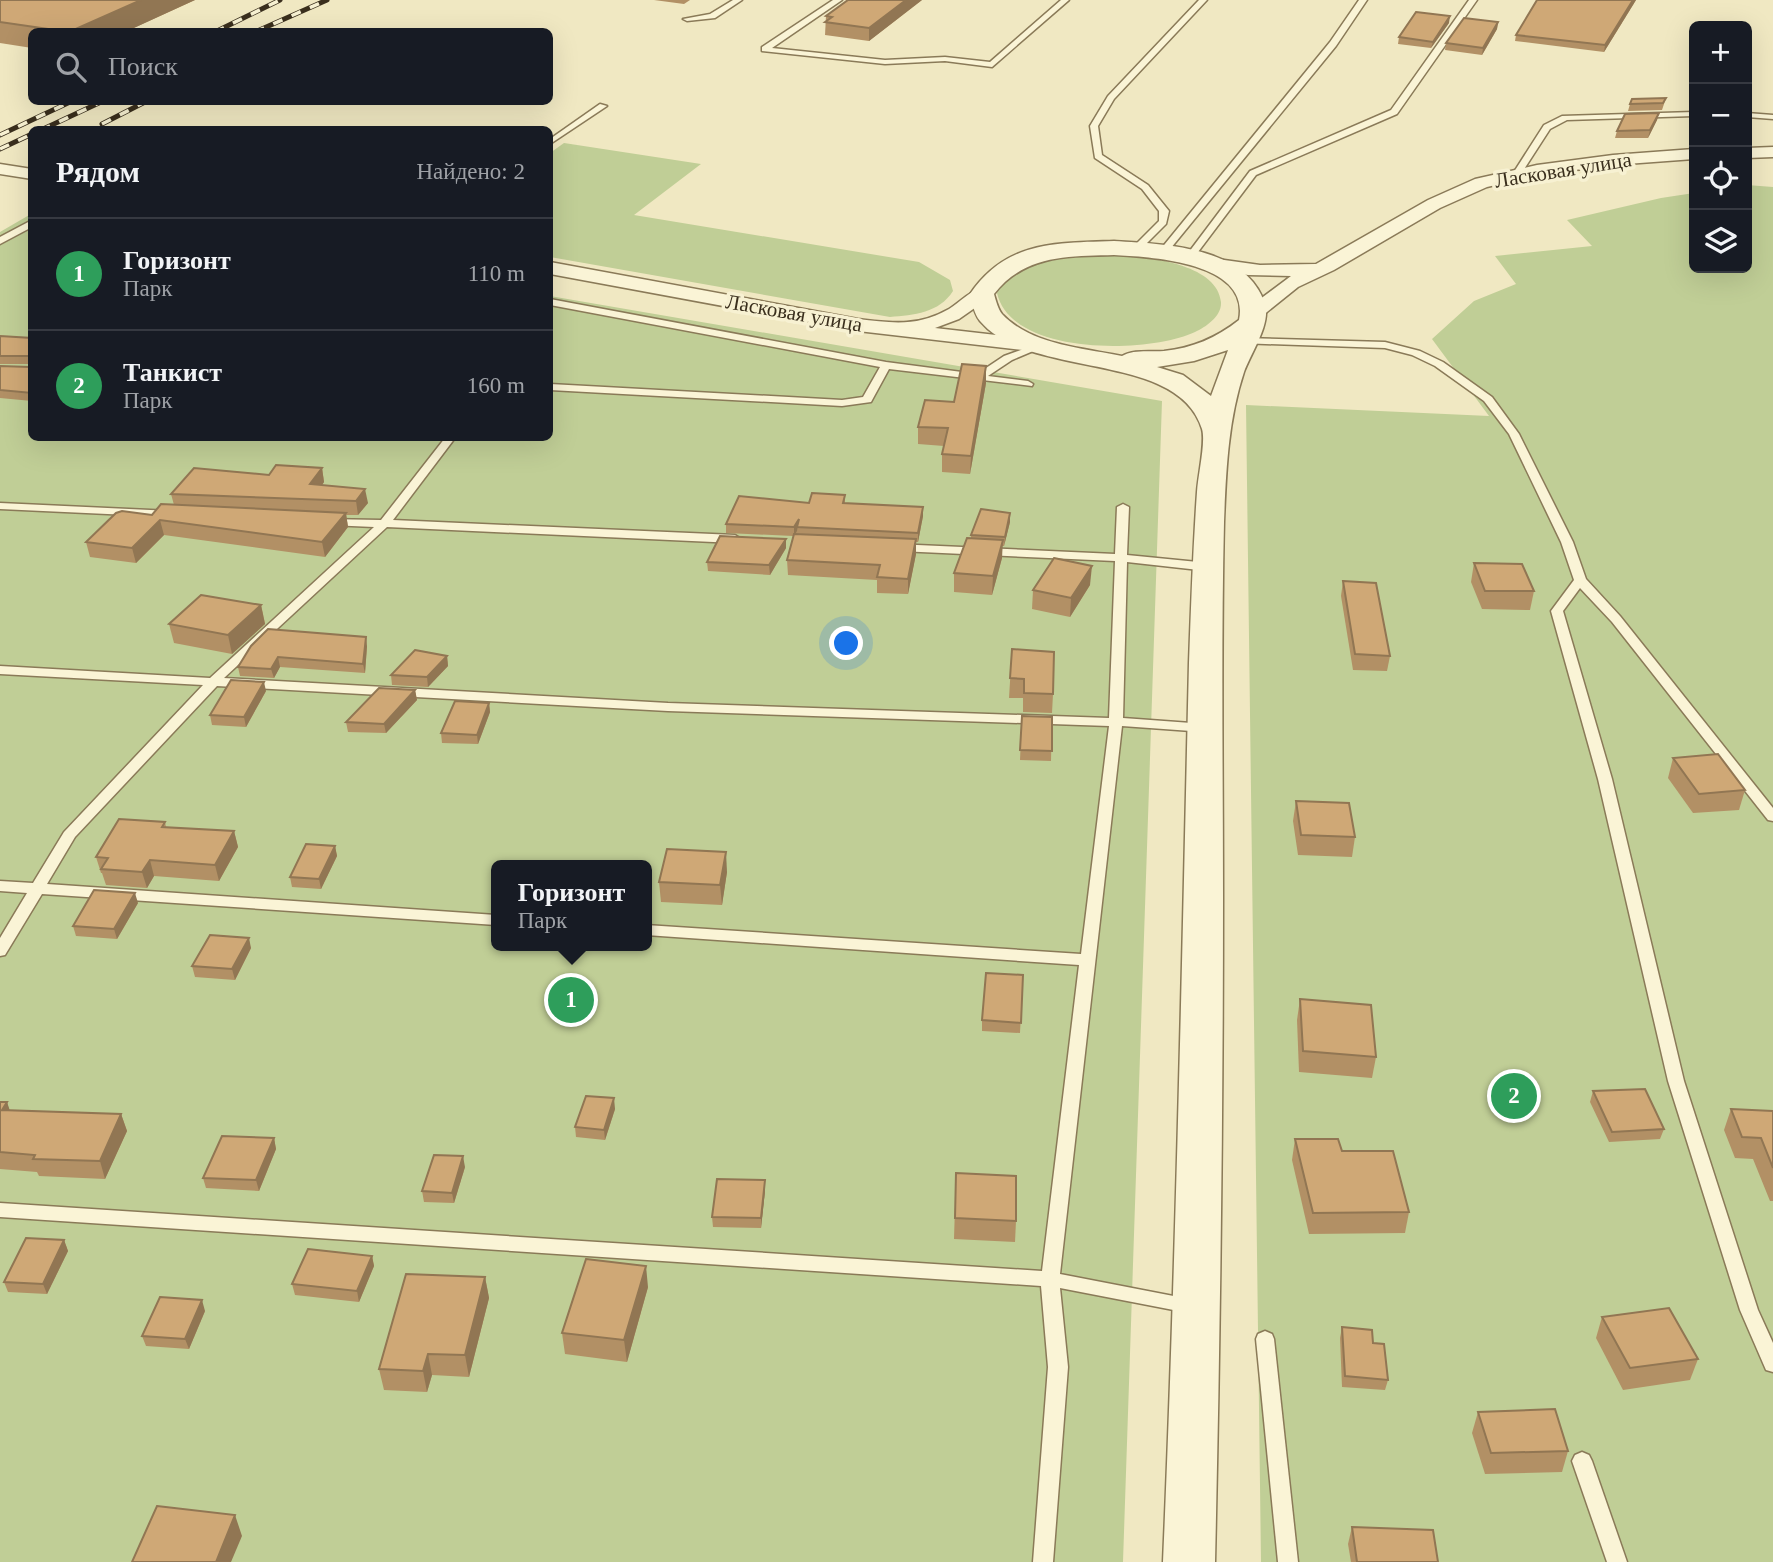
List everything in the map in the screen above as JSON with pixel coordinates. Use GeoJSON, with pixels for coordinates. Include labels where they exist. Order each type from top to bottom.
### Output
{"type":"FeatureCollection","features":[{"type":"Feature","properties":{"kind":"street"},"geometry":{"type":"LineString","coordinates":[[1752,153],[1773,152]]}},
{"type":"Feature","properties":{"kind":"street","name":"Ласковая улица"},"geometry":{"type":"LineString","coordinates":[[1249,326],[1291,284],[1434,204],[1481,184],[1516,175],[1613,160],[1689,154]]}},
{"type":"Feature","properties":{"kind":"street"},"geometry":{"type":"LineString","coordinates":[[0,169],[28,173]]}},
{"type":"Feature","properties":{"kind":"street"},"geometry":{"type":"LineString","coordinates":[[858,325],[908,327],[933,323],[959,313],[982,294],[994,275],[1020,260],[1058,250],[1102,246],[1137,248],[1248,271],[1281,272],[1327,266]]}},
{"type":"Feature","properties":{"kind":"street"},"geometry":{"type":"LineString","coordinates":[[1189,1562],[1198,1308],[1208,567],[1216,430],[1229,376],[1249,326],[1251,294],[1236,278],[1200,261]]}},
{"type":"Feature","properties":{"kind":"street","name":"Ласковая улица"},"geometry":{"type":"LineString","coordinates":[[553,269],[858,325],[1040,346]]}},
{"type":"Feature","properties":{"kind":"street"},"geometry":{"type":"LineString","coordinates":[[982,294],[989,316],[1014,337],[1040,346],[1130,366],[1174,380],[1205,404],[1216,430]]}},
{"type":"Feature","properties":{"kind":"street"},"geometry":{"type":"LineString","coordinates":[[1096,359],[1165,359],[1202,352],[1231,340],[1249,326]]}},
{"type":"Feature","properties":{"kind":"lane"},"geometry":{"type":"LineString","coordinates":[[687,19],[712,16],[738,0]]}},
{"type":"Feature","properties":{"kind":"lane"},"geometry":{"type":"LineString","coordinates":[[838,0],[765,49],[885,62],[945,59],[992,65],[1065,0]]}},
{"type":"Feature","properties":{"kind":"lane"},"geometry":{"type":"LineString","coordinates":[[1137,248],[1163,222],[1164,211],[1145,187],[1098,156],[1094,126],[1111,98],[1203,0]]}},
{"type":"Feature","properties":{"kind":"lane"},"geometry":{"type":"LineString","coordinates":[[1163,252],[1333,44],[1363,0]]}},
{"type":"Feature","properties":{"kind":"lane"},"geometry":{"type":"LineString","coordinates":[[1200,261],[1253,173],[1394,112],[1473,0]]}},
{"type":"Feature","properties":{"kind":"lane"},"geometry":{"type":"LineString","coordinates":[[553,140],[603,106]]}},
{"type":"Feature","properties":{"kind":"lane"},"geometry":{"type":"LineString","coordinates":[[1516,175],[1546,127],[1565,118],[1689,114]]}},
{"type":"Feature","properties":{"kind":"lane"},"geometry":{"type":"LineString","coordinates":[[1752,115],[1773,117]]}},
{"type":"Feature","properties":{"kind":"lane"},"geometry":{"type":"LineString","coordinates":[[0,241],[28,225]]}},
{"type":"Feature","properties":{"kind":"lane"},"geometry":{"type":"LineString","coordinates":[[553,303],[886,365],[1028,384]]}},
{"type":"Feature","properties":{"kind":"lane"},"geometry":{"type":"LineString","coordinates":[[1249,326],[1385,345],[1416,353],[1449,371],[1488,399],[1514,434],[1567,542],[1580,580],[1616,619],[1773,817]]}},
{"type":"Feature","properties":{"kind":"lane"},"geometry":{"type":"LineString","coordinates":[[979,377],[1007,358],[1040,346]]}},
{"type":"Feature","properties":{"kind":"lane"},"geometry":{"type":"LineString","coordinates":[[553,387],[842,403],[867,400],[886,365]]}},
{"type":"Feature","properties":{"kind":"lane"},"geometry":{"type":"LineString","coordinates":[[0,951],[69,835],[214,681],[384,524],[448,441]]}},
{"type":"Feature","properties":{"kind":"lane"},"geometry":{"type":"LineString","coordinates":[[0,506],[192,515]]}},
{"type":"Feature","properties":{"kind":"lane"},"geometry":{"type":"LineString","coordinates":[[1043,1562],[1058,1367],[1050,1279],[1116,722],[1123,508]]}},
{"type":"Feature","properties":{"kind":"lane"},"geometry":{"type":"LineString","coordinates":[[315,521],[753,540]]}},
{"type":"Feature","properties":{"kind":"lane"},"geometry":{"type":"LineString","coordinates":[[890,546],[1122,558],[1208,567]]}},
{"type":"Feature","properties":{"kind":"lane"},"geometry":{"type":"LineString","coordinates":[[1580,580],[1556,611],[1605,779],[1676,1081],[1749,1310],[1773,1364]]}},
{"type":"Feature","properties":{"kind":"lane"},"geometry":{"type":"LineString","coordinates":[[0,670],[668,707],[1116,722],[1206,728]]}},
{"type":"Feature","properties":{"kind":"lane"},"geometry":{"type":"LineString","coordinates":[[0,886],[491,919]]}},
{"type":"Feature","properties":{"kind":"lane"},"geometry":{"type":"LineString","coordinates":[[652,930],[1086,960]]}},
{"type":"Feature","properties":{"kind":"lane"},"geometry":{"type":"LineString","coordinates":[[0,1210],[1050,1279],[1198,1308]]}},
{"type":"Feature","properties":{"kind":"lane"},"geometry":{"type":"LineString","coordinates":[[1265,1339],[1288,1562]]}},
{"type":"Feature","properties":{"kind":"lane"},"geometry":{"type":"LineString","coordinates":[[1582,1461],[1617,1562]]}},
{"type":"Feature","properties":{"kind":"green space"},"geometry":{"type":"Polygon","coordinates":[[[564,143],[701,164],[634,215],[919,262],[950,280],[953,291],[941,304],[933,308],[917,314],[890,317],[553,258],[553,151],[564,143]]]}},
{"type":"Feature","properties":{"kind":"green space"},"geometry":{"type":"Polygon","coordinates":[[[1752,185],[1773,187],[1773,1562],[1261,1562],[1246,405],[1489,416],[1432,339],[1474,301],[1516,284],[1495,256],[1592,246],[1567,220],[1689,194],[1689,273],[1752,273],[1752,185]]]}},
{"type":"Feature","properties":{"kind":"green space"},"geometry":{"type":"Polygon","coordinates":[[[28,216],[28,441],[553,441],[553,297],[1162,401],[1123,1562],[0,1562],[0,232],[28,216]]]}},
{"type":"Feature","properties":{"kind":"green space"},"geometry":{"type":"Polygon","coordinates":[[[1094,252],[1168,262],[1204,276],[1216,287],[1221,302],[1219,312],[1204,327],[1174,339],[1115,346],[1053,339],[1027,329],[1008,314],[997,293],[1003,281],[1013,272],[1038,261],[1094,252]]]}},
{"type":"Feature","properties":{"kind":"building"},"geometry":{"type":"Polygon","coordinates":[[[0,0],[141,0],[78,28],[41,28],[0,22],[0,0]]]}},
{"type":"Feature","properties":{"kind":"building"},"geometry":{"type":"Polygon","coordinates":[[[848,0],[906,0],[869,28],[825,22],[832,17],[826,16],[848,0]]]}},
{"type":"Feature","properties":{"kind":"building"},"geometry":{"type":"Polygon","coordinates":[[[1537,0],[1633,0],[1605,45],[1516,35],[1537,0]]]}},
{"type":"Feature","properties":{"kind":"building"},"geometry":{"type":"Polygon","coordinates":[[[1416,12],[1450,16],[1433,42],[1399,37],[1416,12]]]}},
{"type":"Feature","properties":{"kind":"building"},"geometry":{"type":"Polygon","coordinates":[[[1464,18],[1498,22],[1483,48],[1446,43],[1464,18]]]}},
{"type":"Feature","properties":{"kind":"building"},"geometry":{"type":"Polygon","coordinates":[[[1666,98],[1663,103],[1630,104],[1632,99],[1666,98]]]}},
{"type":"Feature","properties":{"kind":"building"},"geometry":{"type":"Polygon","coordinates":[[[1659,113],[1650,130],[1617,131],[1625,114],[1659,113]]]}},
{"type":"Feature","properties":{"kind":"building"},"geometry":{"type":"Polygon","coordinates":[[[0,336],[28,338],[28,356],[0,356],[0,336]]]}},
{"type":"Feature","properties":{"kind":"building"},"geometry":{"type":"Polygon","coordinates":[[[962,364],[986,366],[971,456],[942,454],[948,428],[918,427],[925,400],[954,402],[962,364]]]}},
{"type":"Feature","properties":{"kind":"building"},"geometry":{"type":"Polygon","coordinates":[[[0,366],[28,367],[28,393],[0,390],[0,366]]]}},
{"type":"Feature","properties":{"kind":"building"},"geometry":{"type":"Polygon","coordinates":[[[276,465],[322,468],[310,484],[365,489],[356,501],[171,494],[194,468],[269,475],[276,465]]]}},
{"type":"Feature","properties":{"kind":"building"},"geometry":{"type":"Polygon","coordinates":[[[812,493],[845,495],[843,503],[923,507],[918,533],[797,527],[799,519],[794,527],[726,524],[739,496],[809,503],[812,493]]]}},
{"type":"Feature","properties":{"kind":"building"},"geometry":{"type":"Polygon","coordinates":[[[161,504],[346,513],[322,542],[160,520],[132,548],[86,542],[116,513],[122,511],[152,515],[161,504]]]}},
{"type":"Feature","properties":{"kind":"building"},"geometry":{"type":"Polygon","coordinates":[[[981,509],[1010,513],[1005,537],[971,535],[981,509]]]}},
{"type":"Feature","properties":{"kind":"building"},"geometry":{"type":"Polygon","coordinates":[[[794,534],[916,539],[908,579],[877,577],[880,565],[787,560],[794,534]]]}},
{"type":"Feature","properties":{"kind":"building"},"geometry":{"type":"Polygon","coordinates":[[[720,536],[786,539],[769,565],[707,562],[720,536]]]}},
{"type":"Feature","properties":{"kind":"building"},"geometry":{"type":"Polygon","coordinates":[[[967,538],[1003,540],[993,576],[954,573],[967,538]]]}},
{"type":"Feature","properties":{"kind":"building"},"geometry":{"type":"Polygon","coordinates":[[[1054,558],[1092,566],[1071,598],[1033,590],[1054,558]]]}},
{"type":"Feature","properties":{"kind":"building"},"geometry":{"type":"Polygon","coordinates":[[[1474,563],[1522,564],[1534,591],[1485,591],[1474,563]]]}},
{"type":"Feature","properties":{"kind":"building"},"geometry":{"type":"Polygon","coordinates":[[[1343,581],[1376,583],[1390,656],[1355,654],[1343,581]]]}},
{"type":"Feature","properties":{"kind":"building"},"geometry":{"type":"Polygon","coordinates":[[[201,595],[261,605],[228,635],[169,624],[201,595]]]}},
{"type":"Feature","properties":{"kind":"building"},"geometry":{"type":"Polygon","coordinates":[[[268,629],[366,637],[363,664],[278,657],[271,669],[238,667],[251,646],[268,629]]]}},
{"type":"Feature","properties":{"kind":"building"},"geometry":{"type":"Polygon","coordinates":[[[1012,649],[1054,652],[1053,694],[1024,693],[1024,679],[1010,678],[1012,649]]]}},
{"type":"Feature","properties":{"kind":"building"},"geometry":{"type":"Polygon","coordinates":[[[415,650],[447,656],[427,677],[391,675],[415,650]]]}},
{"type":"Feature","properties":{"kind":"building"},"geometry":{"type":"Polygon","coordinates":[[[231,680],[264,682],[244,717],[210,715],[231,680]]]}},
{"type":"Feature","properties":{"kind":"building"},"geometry":{"type":"Polygon","coordinates":[[[379,688],[415,690],[384,724],[346,722],[379,688]]]}},
{"type":"Feature","properties":{"kind":"building"},"geometry":{"type":"Polygon","coordinates":[[[455,701],[489,703],[477,735],[441,733],[455,701]]]}},
{"type":"Feature","properties":{"kind":"building"},"geometry":{"type":"Polygon","coordinates":[[[1022,716],[1052,717],[1052,751],[1020,750],[1022,716]]]}},
{"type":"Feature","properties":{"kind":"building"},"geometry":{"type":"Polygon","coordinates":[[[1718,754],[1745,790],[1699,794],[1673,758],[1718,754]]]}},
{"type":"Feature","properties":{"kind":"building"},"geometry":{"type":"Polygon","coordinates":[[[1296,801],[1349,803],[1355,837],[1301,835],[1296,801]]]}},
{"type":"Feature","properties":{"kind":"building"},"geometry":{"type":"Polygon","coordinates":[[[119,819],[165,822],[162,827],[234,831],[215,865],[150,860],[142,872],[101,869],[108,858],[96,857],[119,819]]]}},
{"type":"Feature","properties":{"kind":"building"},"geometry":{"type":"Polygon","coordinates":[[[306,844],[335,846],[319,879],[290,877],[306,844]]]}},
{"type":"Feature","properties":{"kind":"building"},"geometry":{"type":"Polygon","coordinates":[[[667,849],[726,852],[720,885],[659,882],[667,849]]]}},
{"type":"Feature","properties":{"kind":"building"},"geometry":{"type":"Polygon","coordinates":[[[94,890],[135,893],[114,929],[73,926],[94,890]]]}},
{"type":"Feature","properties":{"kind":"building"},"geometry":{"type":"Polygon","coordinates":[[[210,935],[249,938],[232,969],[192,966],[210,935]]]}},
{"type":"Feature","properties":{"kind":"building"},"geometry":{"type":"Polygon","coordinates":[[[986,973],[1023,975],[1021,1023],[982,1020],[986,973]]]}},
{"type":"Feature","properties":{"kind":"building"},"geometry":{"type":"Polygon","coordinates":[[[1300,999],[1371,1005],[1376,1057],[1303,1051],[1300,999]]]}},
{"type":"Feature","properties":{"kind":"building"},"geometry":{"type":"Polygon","coordinates":[[[1645,1089],[1664,1129],[1612,1132],[1593,1091],[1645,1089]]]}},
{"type":"Feature","properties":{"kind":"building"},"geometry":{"type":"Polygon","coordinates":[[[586,1096],[614,1098],[604,1130],[575,1127],[586,1096]]]}},
{"type":"Feature","properties":{"kind":"building"},"geometry":{"type":"Polygon","coordinates":[[[0,1102],[7,1102],[2,1110],[121,1114],[100,1161],[33,1159],[35,1155],[0,1152],[0,1102]]]}},
{"type":"Feature","properties":{"kind":"building"},"geometry":{"type":"Polygon","coordinates":[[[1731,1109],[1773,1111],[1773,1168],[1761,1138],[1742,1137],[1731,1109]]]}},
{"type":"Feature","properties":{"kind":"building"},"geometry":{"type":"Polygon","coordinates":[[[222,1136],[274,1138],[256,1180],[203,1178],[222,1136]]]}},
{"type":"Feature","properties":{"kind":"building"},"geometry":{"type":"Polygon","coordinates":[[[1295,1139],[1338,1139],[1342,1151],[1393,1151],[1409,1212],[1313,1213],[1295,1139]]]}},
{"type":"Feature","properties":{"kind":"building"},"geometry":{"type":"Polygon","coordinates":[[[434,1155],[463,1156],[452,1193],[422,1191],[434,1155]]]}},
{"type":"Feature","properties":{"kind":"building"},"geometry":{"type":"Polygon","coordinates":[[[956,1173],[1016,1176],[1016,1221],[955,1218],[956,1173]]]}},
{"type":"Feature","properties":{"kind":"building"},"geometry":{"type":"Polygon","coordinates":[[[717,1179],[765,1180],[761,1218],[712,1217],[717,1179]]]}},
{"type":"Feature","properties":{"kind":"building"},"geometry":{"type":"Polygon","coordinates":[[[26,1238],[64,1240],[43,1284],[4,1282],[26,1238]]]}},
{"type":"Feature","properties":{"kind":"building"},"geometry":{"type":"Polygon","coordinates":[[[308,1249],[372,1256],[357,1291],[292,1284],[308,1249]]]}},
{"type":"Feature","properties":{"kind":"building"},"geometry":{"type":"Polygon","coordinates":[[[586,1259],[646,1266],[624,1340],[562,1333],[586,1259]]]}},
{"type":"Feature","properties":{"kind":"building"},"geometry":{"type":"Polygon","coordinates":[[[406,1274],[485,1277],[465,1355],[428,1354],[423,1371],[379,1369],[406,1274]]]}},
{"type":"Feature","properties":{"kind":"building"},"geometry":{"type":"Polygon","coordinates":[[[160,1297],[202,1300],[185,1339],[142,1336],[160,1297]]]}},
{"type":"Feature","properties":{"kind":"building"},"geometry":{"type":"Polygon","coordinates":[[[1669,1308],[1698,1359],[1630,1368],[1602,1317],[1669,1308]]]}},
{"type":"Feature","properties":{"kind":"building"},"geometry":{"type":"Polygon","coordinates":[[[1342,1327],[1372,1330],[1373,1343],[1384,1344],[1388,1380],[1345,1376],[1342,1327]]]}},
{"type":"Feature","properties":{"kind":"building"},"geometry":{"type":"Polygon","coordinates":[[[1555,1409],[1568,1451],[1491,1453],[1478,1412],[1555,1409]]]}},
{"type":"Feature","properties":{"kind":"building"},"geometry":{"type":"Polygon","coordinates":[[[157,1506],[235,1515],[216,1562],[132,1562],[157,1506]]]}},
{"type":"Feature","properties":{"kind":"building"},"geometry":{"type":"Polygon","coordinates":[[[1352,1527],[1433,1530],[1438,1562],[1357,1562],[1352,1527]]]}},
{"type":"Feature","properties":{"kind":"railway"},"geometry":{"type":"LineString","coordinates":[[223,28],[280,0]]}},
{"type":"Feature","properties":{"kind":"railway"},"geometry":{"type":"LineString","coordinates":[[264,28],[327,0]]}},
{"type":"Feature","properties":{"kind":"railway"},"geometry":{"type":"LineString","coordinates":[[0,135],[64,105]]}},
{"type":"Feature","properties":{"kind":"railway"},"geometry":{"type":"LineString","coordinates":[[50,126],[95,105]]}},
{"type":"Feature","properties":{"kind":"railway"},"geometry":{"type":"LineString","coordinates":[[102,124],[139,105]]}},
{"type":"Feature","properties":{"kind":"railway"},"geometry":{"type":"LineString","coordinates":[[0,149],[28,136]]}},
{"type":"Feature","properties":{"kind":"place","name":"Горизонт"},"geometry":{"type":"Point","coordinates":[571,1000]}},
{"type":"Feature","properties":{"kind":"place","name":"Танкист"},"geometry":{"type":"Point","coordinates":[1514,1096]}}]}
